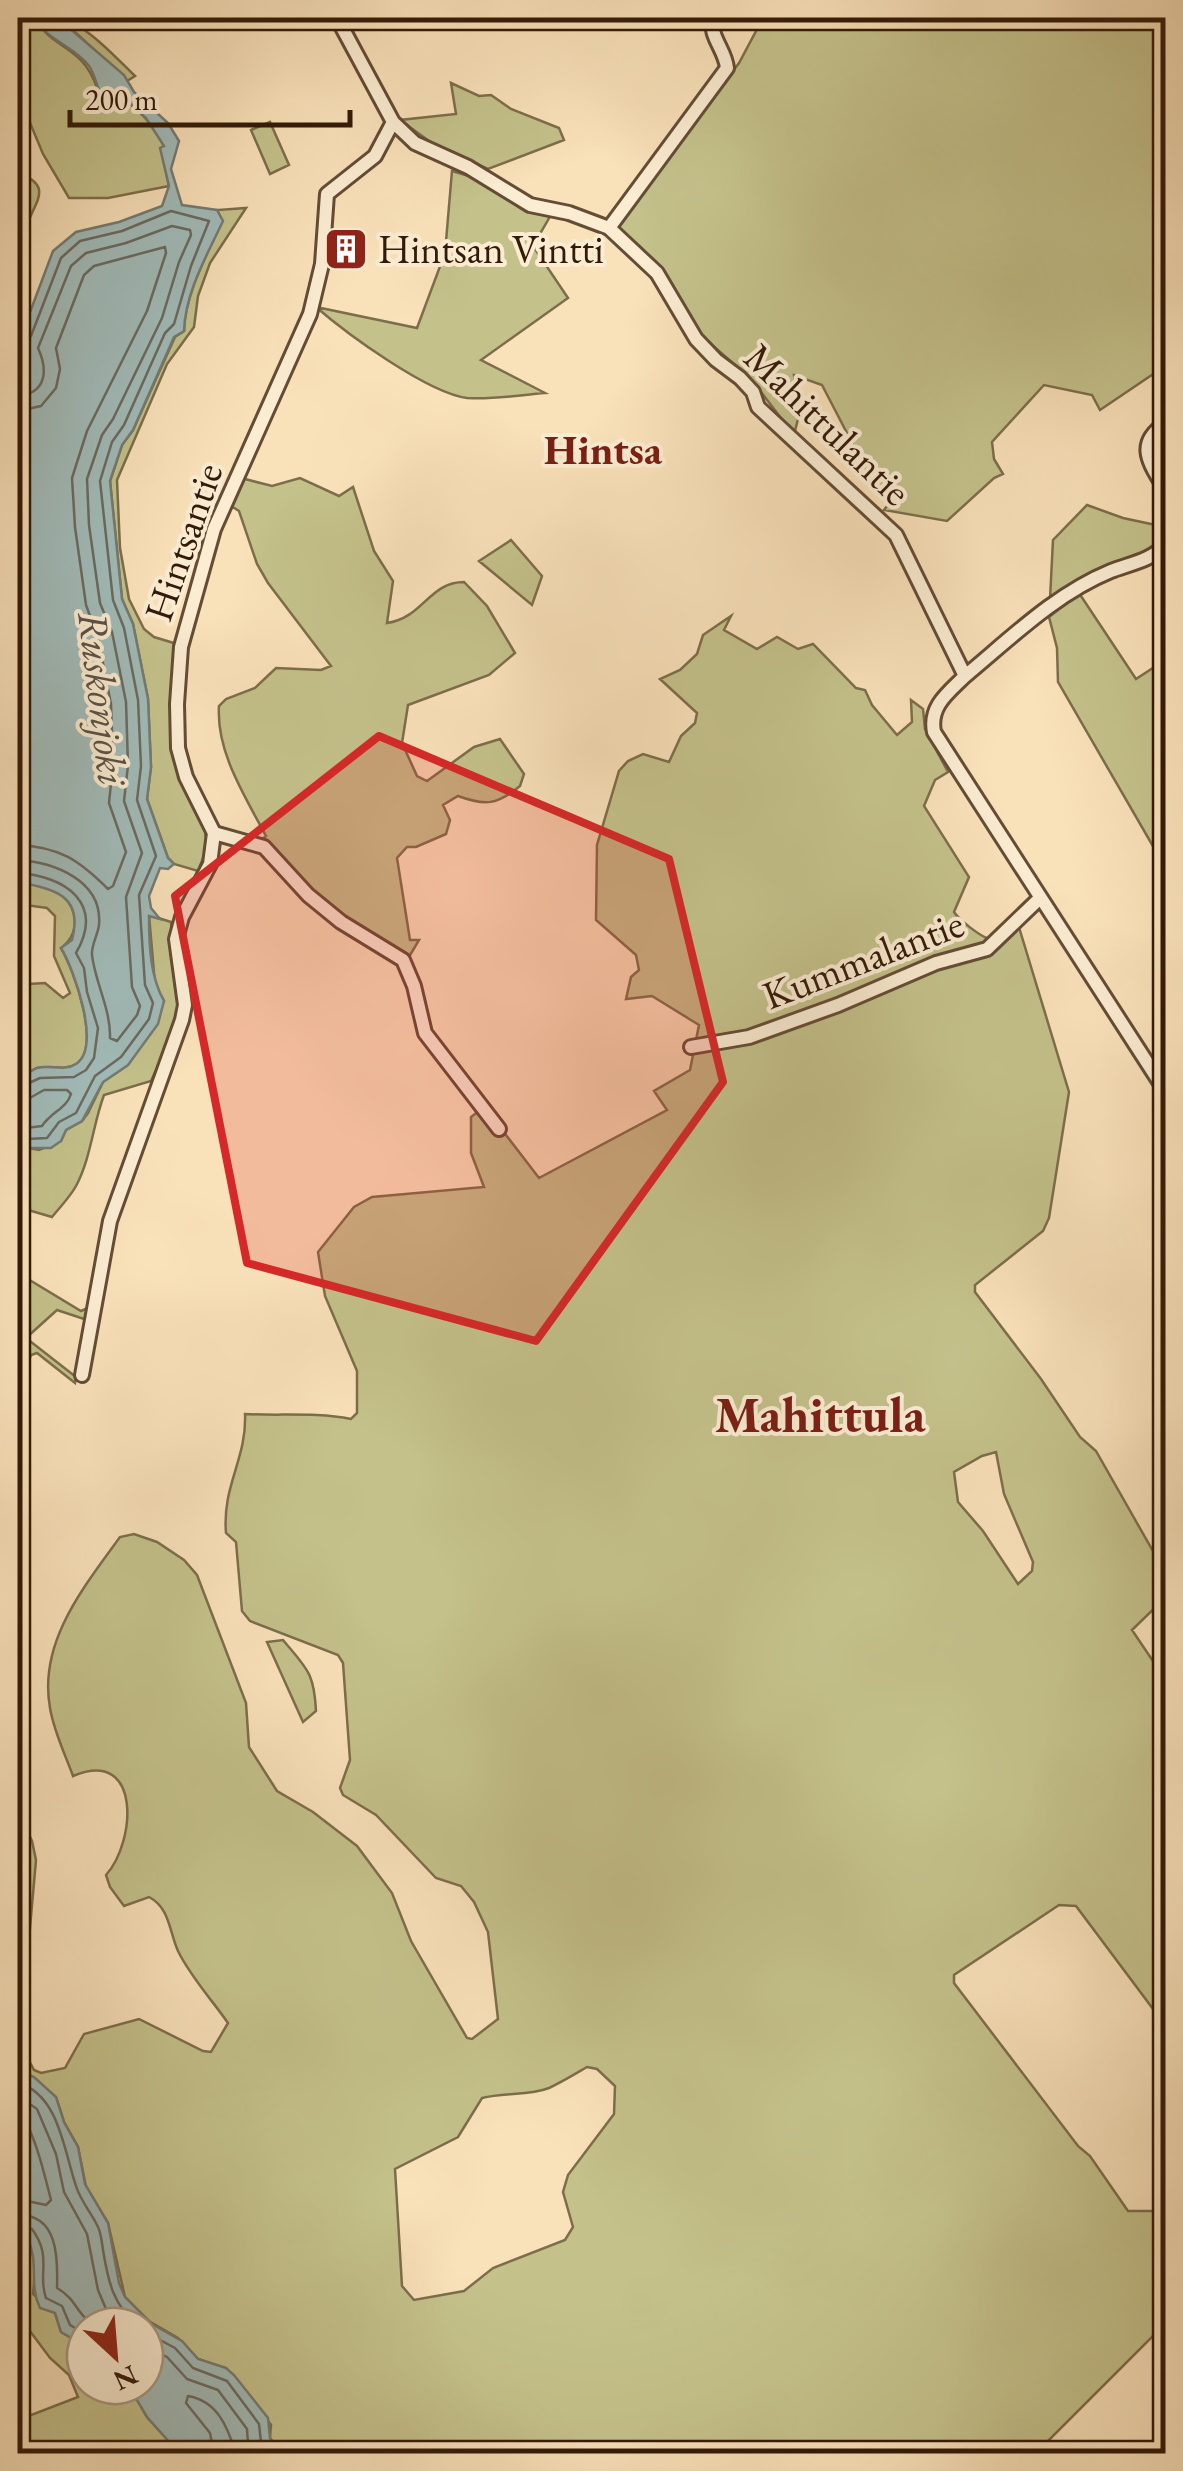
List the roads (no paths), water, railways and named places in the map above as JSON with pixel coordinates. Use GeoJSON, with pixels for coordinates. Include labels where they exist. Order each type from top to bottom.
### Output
{"type":"FeatureCollection","features":[{"type":"Feature","properties":{"kind":"street","name":"Mahittulantie"},"geometry":{"type":"LineString","coordinates":[[337,18],[393,122],[414,144],[468,167],[530,205],[609,228],[657,273],[696,339],[753,392],[758,407],[896,535],[965,676]]}},
{"type":"Feature","properties":{"kind":"street"},"geometry":{"type":"LineString","coordinates":[[609,228],[727,68],[712,33],[712,18]]}},
{"type":"Feature","properties":{"kind":"street","name":"Hintsantie"},"geometry":{"type":"LineString","coordinates":[[214,833],[186,777],[178,748],[181,646],[214,529],[310,314],[322,264],[327,194],[374,156],[393,122]]}},
{"type":"Feature","properties":{"kind":"street"},"geometry":{"type":"LineString","coordinates":[[1166,423],[1148,440],[1147,452],[1166,492]]}},
{"type":"Feature","properties":{"kind":"street"},"geometry":{"type":"LineString","coordinates":[[1166,544],[1146,558],[1107,572],[1066,595],[965,676],[937,704],[932,719],[934,732],[1166,1092]]}},
{"type":"Feature","properties":{"kind":"street"},"geometry":{"type":"LineString","coordinates":[[82,1376],[110,1222],[182,1020],[185,1004],[176,939],[182,917],[210,864],[214,833],[264,847],[308,895],[340,922],[403,960],[414,986],[425,1033],[500,1129]]}},
{"type":"Feature","properties":{"kind":"street","name":"Kummalantie"},"geometry":{"type":"LineString","coordinates":[[691,1047],[749,1037],[838,1006],[936,963],[987,949],[1040,898]]}},
{"type":"Feature","properties":{"kind":"water","name":"Ruskonjoki"},"geometry":{"type":"Polygon","coordinates":[[[36,18],[53,18],[124,75],[134,92],[168,123],[179,141],[171,169],[182,205],[217,210],[223,221],[193,288],[184,331],[174,337],[133,430],[122,445],[110,481],[122,599],[133,624],[148,699],[151,767],[147,799],[168,858],[174,864],[168,869],[160,868],[149,896],[151,908],[160,919],[149,916],[149,938],[153,971],[164,1001],[158,1024],[128,1065],[103,1082],[82,1121],[66,1130],[61,1141],[51,1148],[29,1148],[18,1158],[18,1081],[37,1068],[76,1064],[83,1055],[86,1025],[78,989],[61,948],[72,940],[75,925],[70,904],[54,892],[18,882],[18,389],[23,370],[18,344],[53,251],[76,232],[162,206],[169,186],[160,148],[164,146],[146,118],[117,92],[102,96],[89,66],[46,32],[36,18]]]}},
{"type":"Feature","properties":{"kind":"water"},"geometry":{"type":"Polygon","coordinates":[[[18,2070],[34,2077],[56,2097],[78,2147],[85,2184],[108,2223],[119,2283],[134,2306],[65,2306],[65,2334],[61,2332],[55,2313],[40,2308],[31,2247],[27,2237],[18,2237],[18,2070]]]}},
{"type":"Feature","properties":{"kind":"water"},"geometry":{"type":"Polygon","coordinates":[[[165,2331],[182,2341],[198,2359],[226,2368],[234,2375],[268,2418],[270,2438],[280,2452],[179,2453],[141,2406],[165,2406],[165,2331]]]}},
{"type":"Feature","properties":{"kind":"place","name":"Hintsan Vintti"},"geometry":{"type":"Point","coordinates":[346,249]}},
{"type":"Feature","properties":{"kind":"district","name":"Hintsa"},"geometry":{"type":"Point","coordinates":[603,449]}},
{"type":"Feature","properties":{"kind":"district","name":"Mahittula"},"geometry":{"type":"Point","coordinates":[820,1414]}}]}
